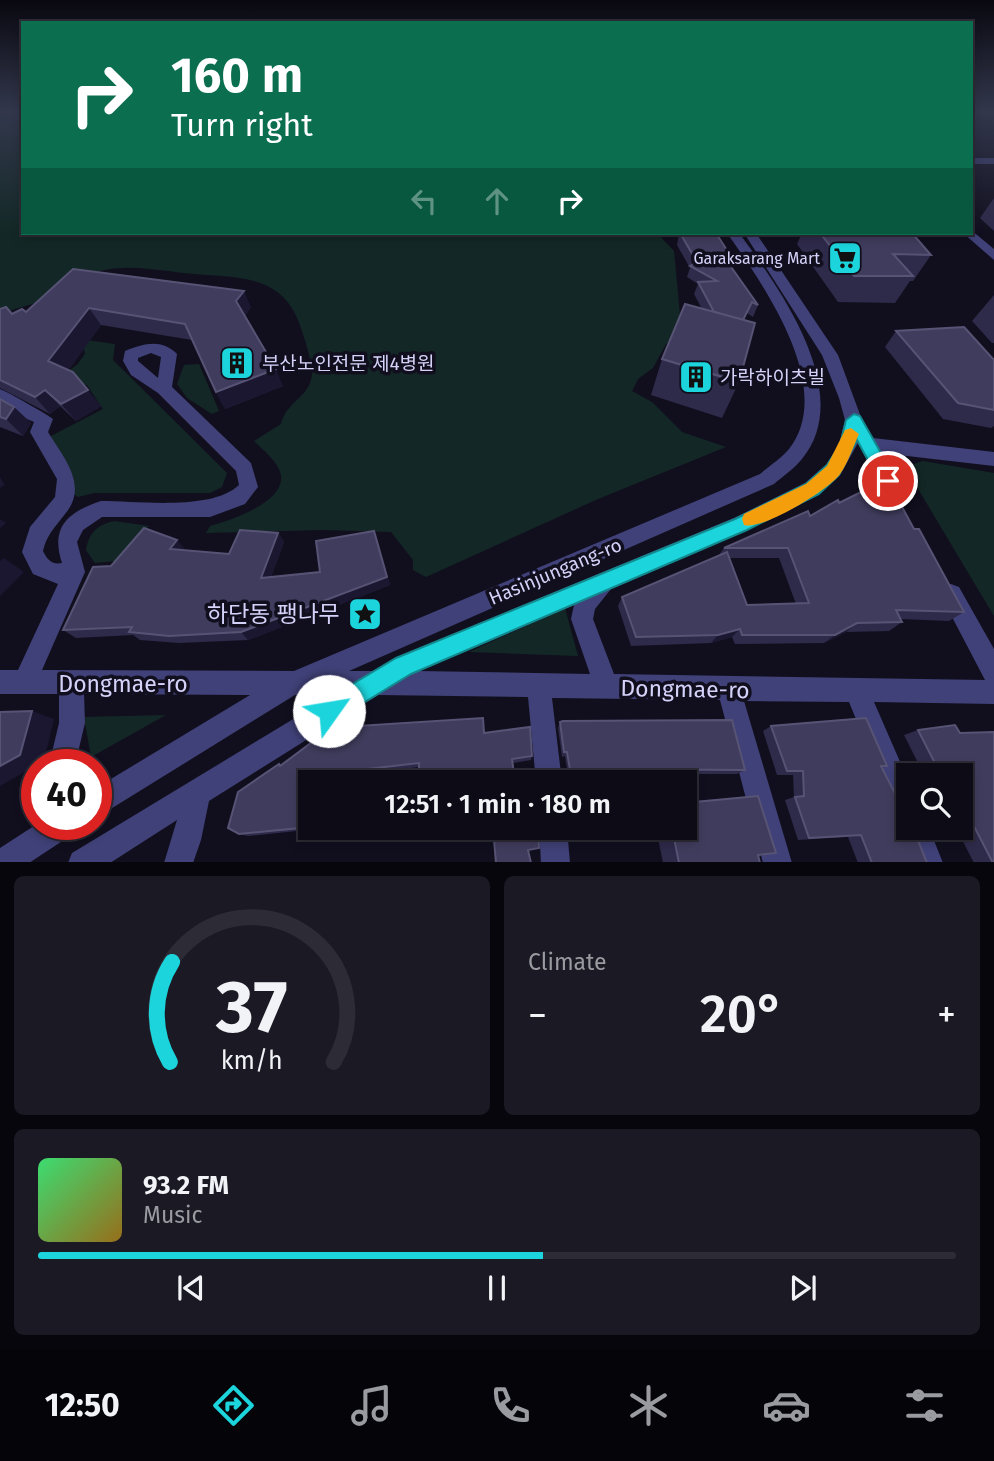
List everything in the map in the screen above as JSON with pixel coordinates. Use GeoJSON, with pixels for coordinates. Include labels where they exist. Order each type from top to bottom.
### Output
{"type":"FeatureCollection","features":[{"type":"Feature","properties":{"kind":"street"},"geometry":{"type":"LineString","coordinates":[[973,161],[994,161]]}},
{"type":"Feature","properties":{"kind":"street","name":"Hasinjungang-ro"},"geometry":{"type":"LineString","coordinates":[[112,794],[289,685],[767,479],[792,461],[807,431],[812,402],[807,361],[788,315],[734,235]]}},
{"type":"Feature","properties":{"kind":"street"},"geometry":{"type":"LineString","coordinates":[[751,235],[830,355],[854,420],[908,517]]}},
{"type":"Feature","properties":{"kind":"street"},"geometry":{"type":"LineString","coordinates":[[971,235],[994,256]]}},
{"type":"Feature","properties":{"kind":"street"},"geometry":{"type":"LineString","coordinates":[[25,682],[74,572],[68,540],[79,520],[101,509],[210,509],[238,498],[249,487],[244,468],[164,388]]}},
{"type":"Feature","properties":{"kind":"street"},"geometry":{"type":"LineString","coordinates":[[0,395],[19,409],[44,419],[39,432],[66,479],[65,500],[37,533],[32,552],[40,567],[56,574],[74,572]]}},
{"type":"Feature","properties":{"kind":"street","name":"Hasinjungang-ro"},"geometry":{"type":"LineString","coordinates":[[84,862],[403,666],[741,524],[813,489],[833,470],[848,446],[854,420]]}},
{"type":"Feature","properties":{"kind":"street"},"geometry":{"type":"LineString","coordinates":[[867,444],[994,459]]}},
{"type":"Feature","properties":{"kind":"street"},"geometry":{"type":"LineString","coordinates":[[941,577],[994,673]]}},
{"type":"Feature","properties":{"kind":"street"},"geometry":{"type":"LineString","coordinates":[[604,582],[585,604],[582,619],[607,688]]}},
{"type":"Feature","properties":{"kind":"street","name":"Dongmae-ro"},"geometry":{"type":"LineString","coordinates":[[0,682],[289,685],[375,683],[539,688],[994,692]]}},
{"type":"Feature","properties":{"kind":"street"},"geometry":{"type":"LineString","coordinates":[[66,749],[72,723],[71,684]]}},
{"type":"Feature","properties":{"kind":"street"},"geometry":{"type":"LineString","coordinates":[[539,688],[548,770]]}},
{"type":"Feature","properties":{"kind":"street"},"geometry":{"type":"LineString","coordinates":[[729,690],[778,862]]}},
{"type":"Feature","properties":{"kind":"street"},"geometry":{"type":"LineString","coordinates":[[857,691],[896,784]]}},
{"type":"Feature","properties":{"kind":"street"},"geometry":{"type":"LineString","coordinates":[[178,862],[186,846],[195,801],[191,796]]}},
{"type":"Feature","properties":{"kind":"street"},"geometry":{"type":"LineString","coordinates":[[3,862],[28,840]]}},
{"type":"Feature","properties":{"kind":"street"},"geometry":{"type":"LineString","coordinates":[[554,840],[556,862]]}},
{"type":"Feature","properties":{"kind":"street"},"geometry":{"type":"LineString","coordinates":[[920,840],[929,862]]}},
{"type":"Feature","properties":{"kind":"green space"},"geometry":{"type":"Polygon","coordinates":[[[0,152],[21,152],[21,235],[659,235],[674,251],[680,315],[676,336],[666,344],[653,368],[638,379],[632,391],[652,402],[682,432],[726,447],[598,499],[426,577],[413,570],[413,560],[391,532],[324,530],[206,533],[210,526],[254,509],[274,494],[280,485],[281,475],[270,456],[254,441],[281,424],[288,410],[304,393],[311,380],[309,356],[294,311],[283,297],[270,287],[256,281],[222,276],[142,268],[110,269],[84,276],[43,300],[4,314],[0,318],[0,152]]]}},
{"type":"Feature","properties":{"kind":"green space"},"geometry":{"type":"Polygon","coordinates":[[[71,338],[115,344],[113,360],[227,473],[222,487],[210,493],[94,493],[78,497],[74,494],[74,482],[49,437],[103,409],[87,385],[60,376],[77,365],[85,354],[84,349],[65,342],[71,338]]]}},
{"type":"Feature","properties":{"kind":"green space"},"geometry":{"type":"Polygon","coordinates":[[[199,364],[219,411],[212,414],[187,398],[177,384],[184,365],[199,364]]]}},
{"type":"Feature","properties":{"kind":"green space"},"geometry":{"type":"Polygon","coordinates":[[[923,461],[994,473],[994,616],[905,467],[923,461]]]}},
{"type":"Feature","properties":{"kind":"green space"},"geometry":{"type":"Polygon","coordinates":[[[114,521],[149,526],[132,540],[125,560],[95,563],[86,550],[89,539],[98,527],[114,521]]]}},
{"type":"Feature","properties":{"kind":"green space"},"geometry":{"type":"Polygon","coordinates":[[[565,608],[578,656],[469,652],[565,608]]]}},
{"type":"Feature","properties":{"kind":"green space"},"geometry":{"type":"Polygon","coordinates":[[[166,715],[105,749],[90,749],[84,717],[166,715]]]}},
{"type":"Feature","properties":{"kind":"building"},"geometry":{"type":"Polygon","coordinates":[[[681,235],[717,235],[735,263],[729,264],[758,305],[752,302],[743,320],[714,312],[698,282],[717,281],[690,266],[697,262],[681,235]]]}},
{"type":"Feature","properties":{"kind":"building"},"geometry":{"type":"Polygon","coordinates":[[[822,235],[914,235],[931,255],[893,254],[913,276],[854,276],[822,235]]]}},
{"type":"Feature","properties":{"kind":"building"},"geometry":{"type":"Polygon","coordinates":[[[73,269],[244,291],[236,301],[276,369],[216,392],[185,324],[89,308],[48,361],[73,372],[88,390],[61,404],[45,390],[35,397],[0,380],[0,309],[6,307],[12,314],[22,309],[26,312],[73,269]]]}},
{"type":"Feature","properties":{"kind":"building"},"geometry":{"type":"Polygon","coordinates":[[[685,304],[755,323],[739,382],[662,359],[685,304]]]}},
{"type":"Feature","properties":{"kind":"building"},"geometry":{"type":"Polygon","coordinates":[[[964,327],[994,360],[994,410],[958,403],[896,331],[964,327]]]}},
{"type":"Feature","properties":{"kind":"building"},"geometry":{"type":"Polygon","coordinates":[[[0,399],[14,407],[6,419],[0,417],[0,399]]]}},
{"type":"Feature","properties":{"kind":"building"},"geometry":{"type":"Polygon","coordinates":[[[887,479],[914,529],[919,529],[964,612],[896,610],[902,622],[857,623],[835,635],[742,635],[740,629],[718,635],[636,637],[622,597],[727,552],[747,605],[809,603],[788,548],[724,548],[808,511],[810,516],[838,500],[839,503],[887,479]]]}},
{"type":"Feature","properties":{"kind":"building"},"geometry":{"type":"Polygon","coordinates":[[[144,528],[177,540],[170,549],[229,554],[240,530],[278,533],[261,578],[320,572],[316,541],[374,531],[387,577],[241,632],[169,636],[129,632],[132,627],[63,630],[93,567],[111,566],[144,528]]]}},
{"type":"Feature","properties":{"kind":"building"},"geometry":{"type":"Polygon","coordinates":[[[32,711],[20,755],[0,766],[0,712],[32,711]]]}},
{"type":"Feature","properties":{"kind":"building"},"geometry":{"type":"Polygon","coordinates":[[[358,716],[358,726],[483,718],[484,733],[530,727],[532,756],[512,759],[513,770],[419,770],[419,763],[359,770],[298,770],[298,828],[239,834],[228,828],[238,792],[279,764],[280,766],[343,719],[358,716]]]}},
{"type":"Feature","properties":{"kind":"building"},"geometry":{"type":"Polygon","coordinates":[[[866,718],[887,766],[881,766],[896,795],[896,840],[918,840],[927,862],[872,862],[861,835],[809,838],[795,797],[804,796],[803,771],[787,771],[771,726],[866,718]]]}},
{"type":"Feature","properties":{"kind":"building"},"geometry":{"type":"Polygon","coordinates":[[[732,720],[745,770],[570,770],[567,752],[564,752],[560,722],[732,720]]]}},
{"type":"Feature","properties":{"kind":"building"},"geometry":{"type":"Polygon","coordinates":[[[955,725],[960,733],[994,732],[994,862],[973,824],[973,763],[935,763],[918,730],[955,725]]]}},
{"type":"Feature","properties":{"kind":"building"},"geometry":{"type":"Polygon","coordinates":[[[758,796],[776,853],[758,855],[760,862],[679,862],[674,840],[697,840],[697,802],[758,796]]]}},
{"type":"Feature","properties":{"kind":"building"},"geometry":{"type":"Polygon","coordinates":[[[494,840],[539,840],[539,848],[528,850],[531,862],[496,862],[494,840]]]}},
{"type":"Feature","properties":{"kind":"slow traffic"},"geometry":{"type":"LineString","coordinates":[[751,519],[813,489],[833,470],[848,446],[851,434]]}},
{"type":"Feature","properties":{"kind":"place","name":"Garaksarang Mart"},"geometry":{"type":"Point","coordinates":[845,258]}},
{"type":"Feature","properties":{"kind":"place","name":"부산노인전문 제4병원"},"geometry":{"type":"Point","coordinates":[237,363]}},
{"type":"Feature","properties":{"kind":"place","name":"가락하이츠빌"},"geometry":{"type":"Point","coordinates":[696,377]}},
{"type":"Feature","properties":{"kind":"place","name":"하단동 팽나무"},"geometry":{"type":"Point","coordinates":[365,614]}},
{"type":"Feature","properties":{"kind":"route"},"geometry":{"type":"LineString","coordinates":[[329,711],[403,666],[741,524],[813,489],[833,470],[848,446],[854,420],[888,481]]}}]}
